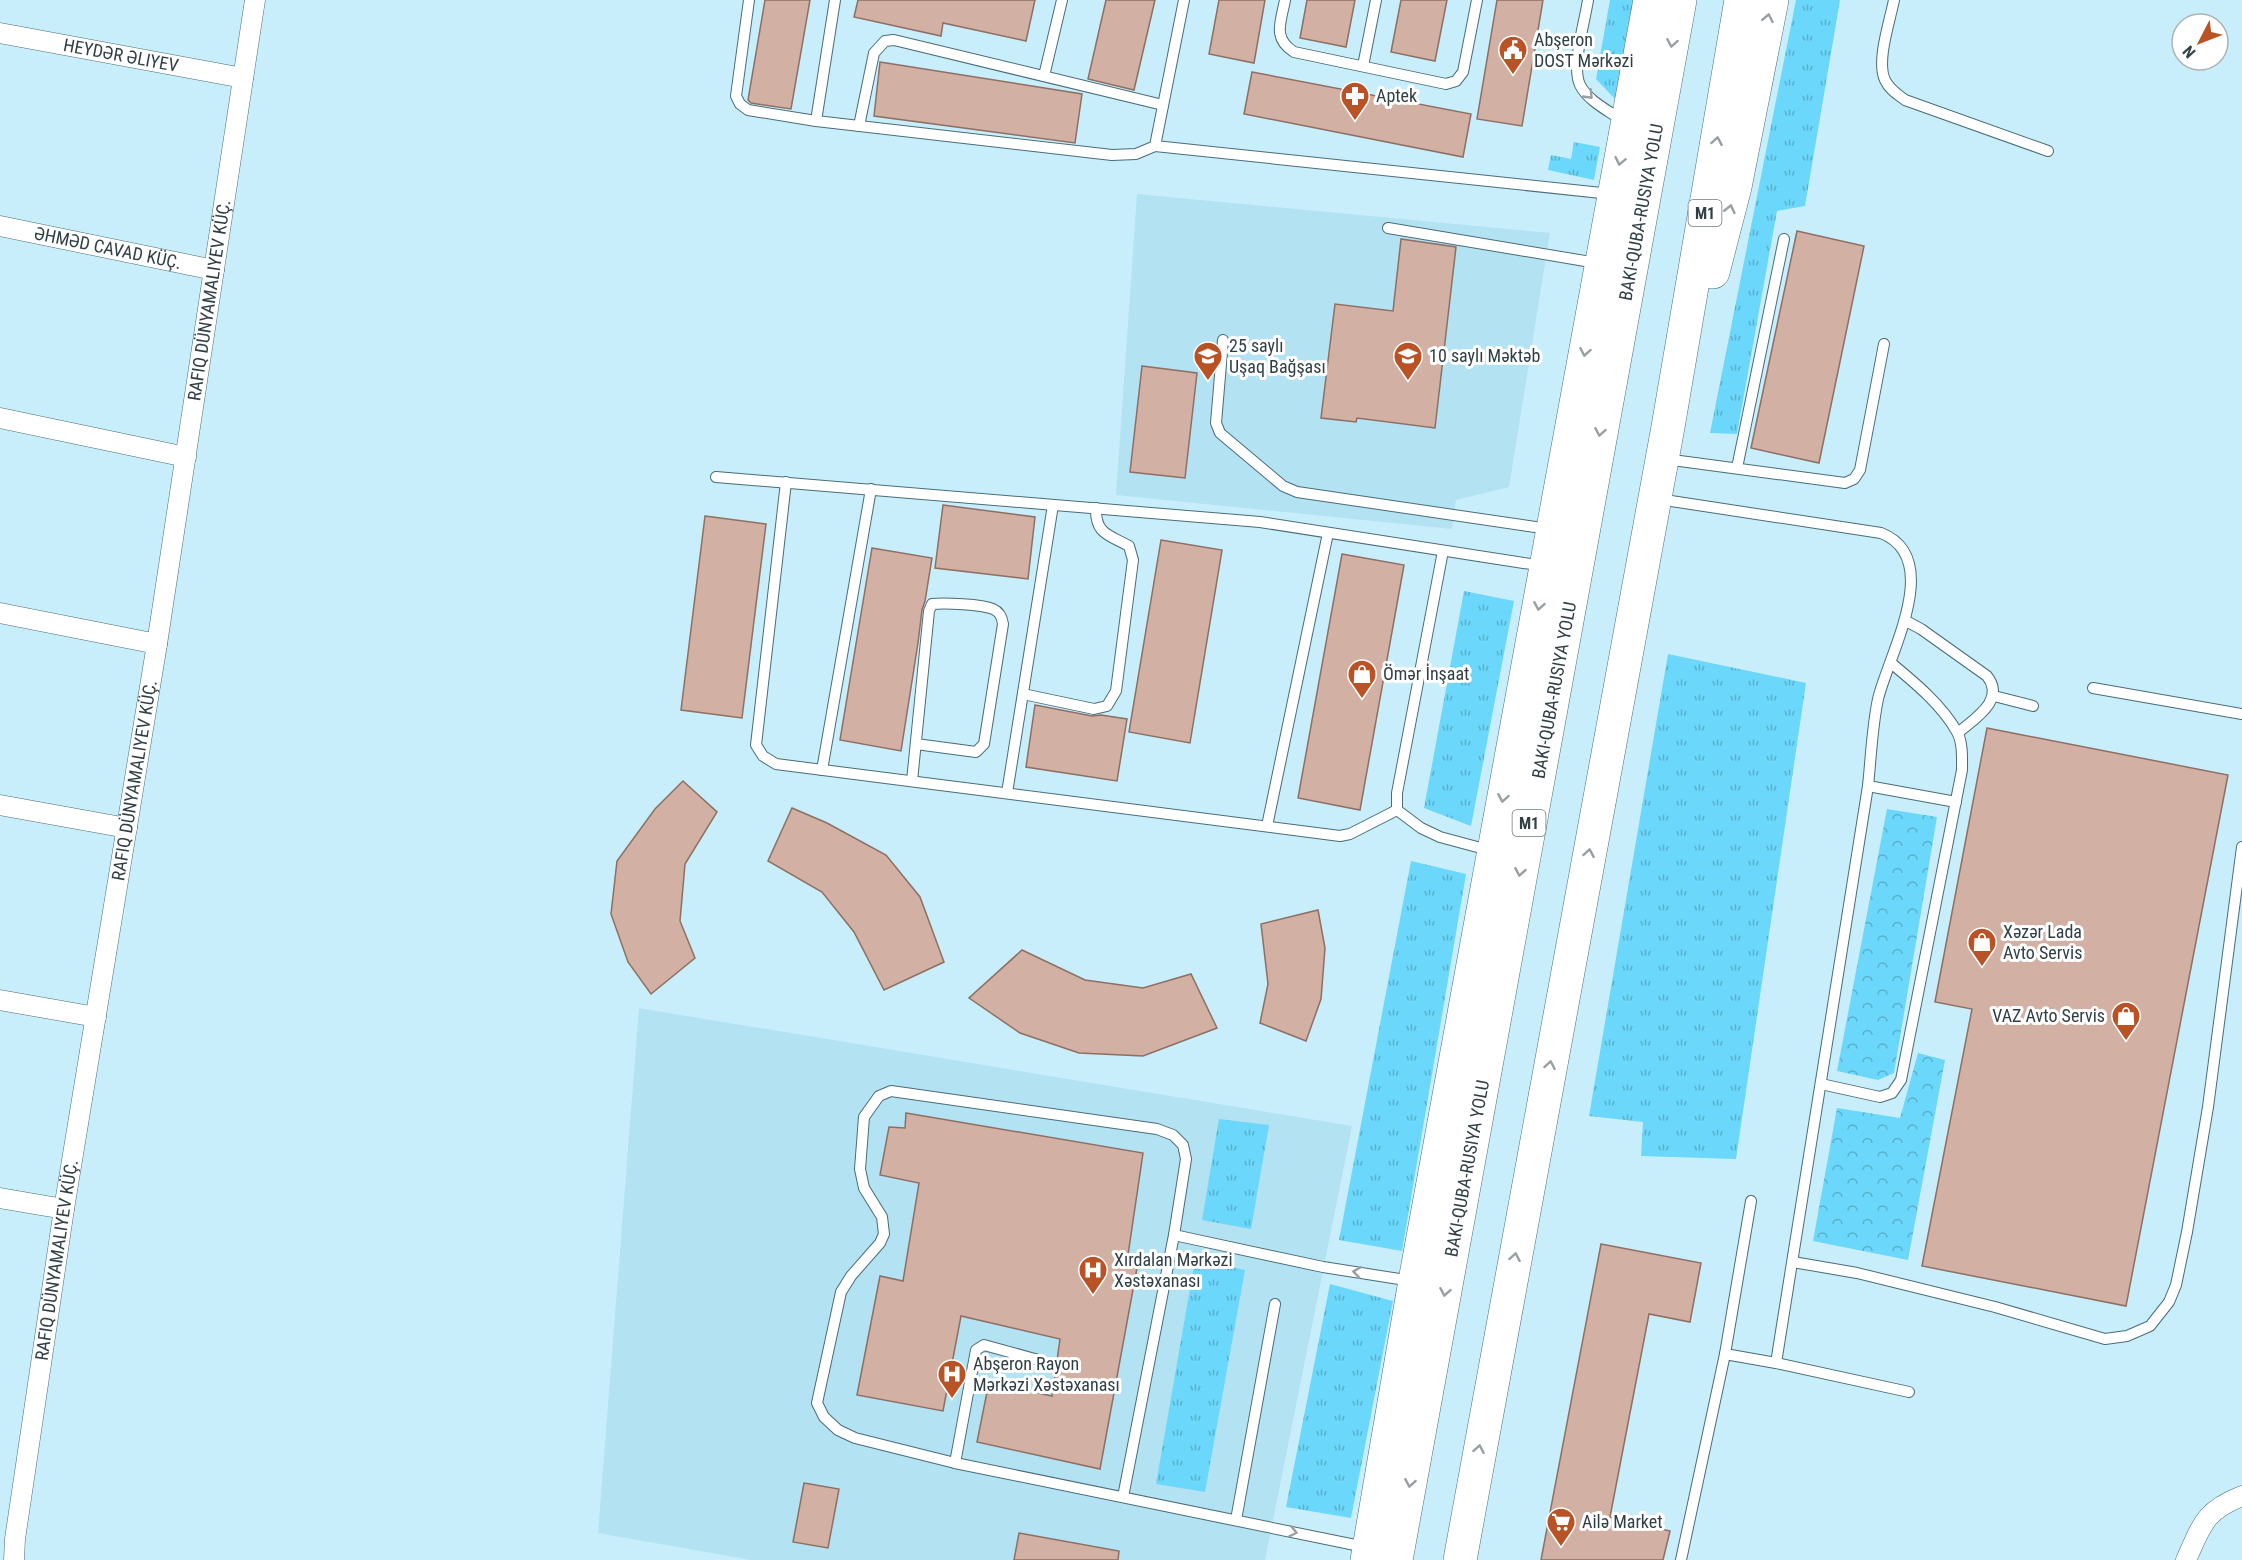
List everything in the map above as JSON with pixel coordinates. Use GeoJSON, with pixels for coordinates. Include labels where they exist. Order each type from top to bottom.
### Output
{"type":"FeatureCollection","features":[{"type":"Feature","properties":{"kind":"highway"},"geometry":{"type":"LineString","coordinates":[[1377,1556],[1415,1281],[1650,0]]}},
{"type":"Feature","properties":{"kind":"highway","name":"M1"},"geometry":{"type":"LineString","coordinates":[[1377,1556],[1680,0]]}},
{"type":"Feature","properties":{"kind":"highway","name":"M1"},"geometry":{"type":"LineString","coordinates":[[1460,1560],[1668,427],[1741,0]]}},
{"type":"Feature","properties":{"kind":"highway"},"geometry":{"type":"LineString","coordinates":[[1668,427],[1725,232],[1772,0]]}},
{"type":"Feature","properties":{"kind":"street"},"geometry":{"type":"LineString","coordinates":[[14,1560],[15,1539],[64,1209],[128,828],[255,0]]}},
{"type":"Feature","properties":{"kind":"street","name":"HEYDƏR ƏLIYEV"},"geometry":{"type":"LineString","coordinates":[[0,33],[243,78]]}},
{"type":"Feature","properties":{"kind":"street","name":"ƏHMƏD CAVAD KÜÇ."},"geometry":{"type":"LineString","coordinates":[[0,226],[214,270]]}},
{"type":"Feature","properties":{"kind":"street"},"geometry":{"type":"LineString","coordinates":[[0,418],[186,457]]}},
{"type":"Feature","properties":{"kind":"street"},"geometry":{"type":"LineString","coordinates":[[0,613],[157,644]]}},
{"type":"Feature","properties":{"kind":"street"},"geometry":{"type":"LineString","coordinates":[[0,805],[128,828]]}},
{"type":"Feature","properties":{"kind":"street"},"geometry":{"type":"LineString","coordinates":[[0,1000],[96,1017]]}},
{"type":"Feature","properties":{"kind":"street"},"geometry":{"type":"LineString","coordinates":[[0,1198],[64,1209]]}},
{"type":"Feature","properties":{"kind":"street"},"geometry":{"type":"LineString","coordinates":[[2186,1560],[2204,1521],[2217,1507],[2242,1496]]}},
{"type":"Feature","properties":{"kind":"lane"},"geometry":{"type":"LineString","coordinates":[[749,0],[736,96],[740,104],[748,110],[816,121],[1112,155],[1136,154],[1155,146],[1613,194]]}},
{"type":"Feature","properties":{"kind":"lane"},"geometry":{"type":"LineString","coordinates":[[816,121],[835,0]]}},
{"type":"Feature","properties":{"kind":"lane"},"geometry":{"type":"LineString","coordinates":[[1044,76],[1062,0]]}},
{"type":"Feature","properties":{"kind":"lane"},"geometry":{"type":"LineString","coordinates":[[1155,146],[1184,0]]}},
{"type":"Feature","properties":{"kind":"lane"},"geometry":{"type":"LineString","coordinates":[[1285,0],[1279,34],[1283,45],[1294,52],[1446,84],[1456,81],[1463,72],[1477,0]]}},
{"type":"Feature","properties":{"kind":"lane"},"geometry":{"type":"LineString","coordinates":[[1363,66],[1376,0]]}},
{"type":"Feature","properties":{"kind":"lane"},"geometry":{"type":"LineString","coordinates":[[1588,0],[1576,70],[1580,85],[1592,100],[1628,124]]}},
{"type":"Feature","properties":{"kind":"lane"},"geometry":{"type":"LineString","coordinates":[[1894,0],[1881,66],[1885,80],[1893,91],[1905,100],[2048,151]]}},
{"type":"Feature","properties":{"kind":"lane"},"geometry":{"type":"LineString","coordinates":[[859,126],[874,53],[885,41],[894,40],[1163,105]]}},
{"type":"Feature","properties":{"kind":"lane"},"geometry":{"type":"LineString","coordinates":[[1388,228],[1601,264]]}},
{"type":"Feature","properties":{"kind":"lane"},"geometry":{"type":"LineString","coordinates":[[1737,468],[1784,239]]}},
{"type":"Feature","properties":{"kind":"lane"},"geometry":{"type":"LineString","coordinates":[[1223,340],[1216,423],[1220,433],[1283,486],[1297,492],[1553,530]]}},
{"type":"Feature","properties":{"kind":"lane"},"geometry":{"type":"LineString","coordinates":[[1662,459],[1845,483],[1854,479],[1860,470],[1884,344]]}},
{"type":"Feature","properties":{"kind":"lane"},"geometry":{"type":"LineString","coordinates":[[716,477],[1260,522],[1546,567]]}},
{"type":"Feature","properties":{"kind":"lane"},"geometry":{"type":"LineString","coordinates":[[786,483],[756,745],[763,756],[776,764],[1340,836],[1350,834],[1396,810]]}},
{"type":"Feature","properties":{"kind":"lane"},"geometry":{"type":"LineString","coordinates":[[822,770],[871,489]]}},
{"type":"Feature","properties":{"kind":"lane"},"geometry":{"type":"LineString","coordinates":[[1655,499],[1881,534],[1893,538],[1904,550],[1909,565],[1910,584],[1906,621],[1878,699],[1868,786],[1776,1363]]}},
{"type":"Feature","properties":{"kind":"lane"},"geometry":{"type":"LineString","coordinates":[[1007,793],[1053,505]]}},
{"type":"Feature","properties":{"kind":"lane"},"geometry":{"type":"LineString","coordinates":[[1023,694],[1094,709],[1107,706],[1116,691],[1133,560],[1129,546],[1102,531],[1095,522],[1095,508]]}},
{"type":"Feature","properties":{"kind":"lane"},"geometry":{"type":"LineString","coordinates":[[1267,826],[1328,533]]}},
{"type":"Feature","properties":{"kind":"lane"},"geometry":{"type":"LineString","coordinates":[[1396,810],[1397,793],[1443,551]]}},
{"type":"Feature","properties":{"kind":"lane"},"geometry":{"type":"LineString","coordinates":[[912,781],[916,744],[932,604],[945,603],[993,609],[1001,615],[1003,624],[984,744],[976,752],[916,744]]}},
{"type":"Feature","properties":{"kind":"lane"},"geometry":{"type":"LineString","coordinates":[[1906,621],[1921,629],[1987,676],[1994,685],[1994,696],[1983,711],[1958,733]]}},
{"type":"Feature","properties":{"kind":"lane"},"geometry":{"type":"LineString","coordinates":[[1821,1084],[1880,1097],[1892,1093],[1901,1080],[1962,770],[1958,733],[1929,697],[1891,663]]}},
{"type":"Feature","properties":{"kind":"lane"},"geometry":{"type":"LineString","coordinates":[[2093,688],[2242,714]]}},
{"type":"Feature","properties":{"kind":"lane"},"geometry":{"type":"LineString","coordinates":[[1994,696],[2033,706]]}},
{"type":"Feature","properties":{"kind":"lane"},"geometry":{"type":"LineString","coordinates":[[1868,786],[1956,802]]}},
{"type":"Feature","properties":{"kind":"lane"},"geometry":{"type":"LineString","coordinates":[[1396,810],[1421,828],[1440,837],[1494,851]]}},
{"type":"Feature","properties":{"kind":"lane"},"geometry":{"type":"LineString","coordinates":[[1793,1262],[1857,1273],[1995,1307],[2105,1339],[2127,1336],[2150,1326],[2169,1302],[2176,1286],[2187,1232],[2208,1107],[2242,847]]}},
{"type":"Feature","properties":{"kind":"lane"},"geometry":{"type":"LineString","coordinates":[[1123,1497],[1174,1235],[1186,1159],[1183,1145],[1173,1135],[1157,1129],[891,1091],[879,1096],[864,1117],[860,1169],[864,1188],[882,1217],[884,1234],[880,1243],[850,1276],[841,1292],[817,1403],[824,1417],[838,1430],[855,1438],[955,1463],[1236,1520],[1377,1556]]}},
{"type":"Feature","properties":{"kind":"lane"},"geometry":{"type":"LineString","coordinates":[[1681,1560],[1725,1354],[1751,1201]]}},
{"type":"Feature","properties":{"kind":"lane"},"geometry":{"type":"LineString","coordinates":[[1174,1235],[1323,1267],[1415,1281]]}},
{"type":"Feature","properties":{"kind":"lane"},"geometry":{"type":"LineString","coordinates":[[1236,1520],[1275,1304]]}},
{"type":"Feature","properties":{"kind":"lane"},"geometry":{"type":"LineString","coordinates":[[955,1463],[976,1350],[984,1345],[1042,1361]]}},
{"type":"Feature","properties":{"kind":"lane"},"geometry":{"type":"LineString","coordinates":[[1725,1354],[1909,1392]]}},
{"type":"Feature","properties":{"kind":"shaded area","name":"10 saylı Məktəb"},"geometry":{"type":"Polygon","coordinates":[[[1137,194],[1550,233],[1509,487],[1456,500],[1452,529],[1116,495],[1137,194]]]}},
{"type":"Feature","properties":{"kind":"shaded area","name":"Abşeron Rayon Mərkəzi Xəstəxanası"},"geometry":{"type":"Polygon","coordinates":[[[639,1008],[1352,1126],[1265,1560],[751,1560],[598,1533],[639,1008]]]}},
{"type":"Feature","properties":{"kind":"green space"},"geometry":{"type":"Polygon","coordinates":[[[1610,0],[1633,0],[1615,99],[1596,79],[1610,0]]]}},
{"type":"Feature","properties":{"kind":"green space"},"geometry":{"type":"Polygon","coordinates":[[[1796,0],[1840,0],[1805,206],[1777,211],[1737,434],[1710,433],[1796,0]]]}},
{"type":"Feature","properties":{"kind":"green space"},"geometry":{"type":"Polygon","coordinates":[[[1574,142],[1600,147],[1594,180],[1548,170],[1551,155],[1571,159],[1574,142]]]}},
{"type":"Feature","properties":{"kind":"green space"},"geometry":{"type":"Polygon","coordinates":[[[1464,591],[1514,601],[1471,826],[1424,808],[1464,591]]]}},
{"type":"Feature","properties":{"kind":"green space"},"geometry":{"type":"Polygon","coordinates":[[[1668,654],[1806,683],[1736,1159],[1641,1156],[1643,1122],[1589,1116],[1668,654]]]}},
{"type":"Feature","properties":{"kind":"green space"},"geometry":{"type":"Polygon","coordinates":[[[1887,809],[1937,817],[1894,1073],[1878,1080],[1837,1071],[1887,809]]]}},
{"type":"Feature","properties":{"kind":"green space"},"geometry":{"type":"Polygon","coordinates":[[[1411,861],[1466,874],[1402,1251],[1339,1240],[1411,861]]]}},
{"type":"Feature","properties":{"kind":"green space"},"geometry":{"type":"Polygon","coordinates":[[[1918,1053],[1945,1060],[1908,1260],[1813,1241],[1837,1108],[1900,1118],[1918,1053]]]}},
{"type":"Feature","properties":{"kind":"green space"},"geometry":{"type":"Polygon","coordinates":[[[1219,1119],[1269,1125],[1251,1229],[1202,1220],[1219,1119]]]}},
{"type":"Feature","properties":{"kind":"green space"},"geometry":{"type":"Polygon","coordinates":[[[1195,1260],[1245,1270],[1205,1492],[1156,1484],[1195,1260]]]}},
{"type":"Feature","properties":{"kind":"green space"},"geometry":{"type":"Polygon","coordinates":[[[1330,1284],[1393,1301],[1351,1518],[1286,1507],[1330,1284]]]}},
{"type":"Feature","properties":{"kind":"building"},"geometry":{"type":"Polygon","coordinates":[[[765,0],[810,0],[791,109],[751,103],[748,100],[765,0]]]}},
{"type":"Feature","properties":{"kind":"building"},"geometry":{"type":"Polygon","coordinates":[[[858,0],[1035,0],[1026,41],[943,23],[941,36],[854,17],[858,0]]]}},
{"type":"Feature","properties":{"kind":"building"},"geometry":{"type":"Polygon","coordinates":[[[1106,0],[1155,0],[1134,90],[1088,79],[1106,0]]]}},
{"type":"Feature","properties":{"kind":"building"},"geometry":{"type":"Polygon","coordinates":[[[1219,0],[1265,0],[1254,63],[1209,54],[1219,0]]]}},
{"type":"Feature","properties":{"kind":"building"},"geometry":{"type":"Polygon","coordinates":[[[1307,0],[1355,0],[1346,47],[1300,38],[1307,0]]]}},
{"type":"Feature","properties":{"kind":"building"},"geometry":{"type":"Polygon","coordinates":[[[1401,0],[1447,0],[1435,61],[1391,52],[1401,0]]]}},
{"type":"Feature","properties":{"kind":"building"},"geometry":{"type":"Polygon","coordinates":[[[1497,0],[1543,0],[1522,126],[1477,119],[1497,0]]]}},
{"type":"Feature","properties":{"kind":"building"},"geometry":{"type":"Polygon","coordinates":[[[880,62],[1082,94],[1075,143],[874,116],[880,62]]]}},
{"type":"Feature","properties":{"kind":"building"},"geometry":{"type":"Polygon","coordinates":[[[1252,72],[1471,114],[1463,157],[1244,114],[1252,72]]]}},
{"type":"Feature","properties":{"kind":"building"},"geometry":{"type":"Polygon","coordinates":[[[1797,231],[1864,246],[1819,463],[1751,448],[1797,231]]]}},
{"type":"Feature","properties":{"kind":"building"},"geometry":{"type":"Polygon","coordinates":[[[1401,239],[1456,247],[1435,428],[1357,418],[1356,422],[1321,418],[1335,304],[1393,311],[1401,239]]]}},
{"type":"Feature","properties":{"kind":"building"},"geometry":{"type":"Polygon","coordinates":[[[1142,366],[1197,373],[1185,478],[1130,472],[1142,366]]]}},
{"type":"Feature","properties":{"kind":"building"},"geometry":{"type":"Polygon","coordinates":[[[943,505],[1035,517],[1028,579],[935,568],[943,505]]]}},
{"type":"Feature","properties":{"kind":"building"},"geometry":{"type":"Polygon","coordinates":[[[705,516],[766,524],[742,718],[681,710],[705,516]]]}},
{"type":"Feature","properties":{"kind":"building"},"geometry":{"type":"Polygon","coordinates":[[[1161,540],[1222,550],[1190,743],[1129,732],[1161,540]]]}},
{"type":"Feature","properties":{"kind":"building"},"geometry":{"type":"Polygon","coordinates":[[[872,548],[932,558],[901,751],[840,740],[872,548]]]}},
{"type":"Feature","properties":{"kind":"building"},"geometry":{"type":"Polygon","coordinates":[[[1342,554],[1404,565],[1360,810],[1298,798],[1342,554]]]}},
{"type":"Feature","properties":{"kind":"building"},"geometry":{"type":"Polygon","coordinates":[[[1035,705],[1092,716],[1127,719],[1117,781],[1026,767],[1035,705]]]}},
{"type":"Feature","properties":{"kind":"building"},"geometry":{"type":"Polygon","coordinates":[[[1987,728],[2228,775],[2126,1306],[1922,1266],[1972,1009],[1935,1002],[1987,728]]]}},
{"type":"Feature","properties":{"kind":"building"},"geometry":{"type":"Polygon","coordinates":[[[683,781],[717,812],[685,864],[680,921],[695,958],[651,994],[628,962],[611,914],[617,861],[655,809],[683,781]]]}},
{"type":"Feature","properties":{"kind":"building"},"geometry":{"type":"Polygon","coordinates":[[[792,808],[827,823],[886,855],[920,897],[944,962],[884,990],[854,932],[822,892],[768,861],[792,808]]]}},
{"type":"Feature","properties":{"kind":"building"},"geometry":{"type":"Polygon","coordinates":[[[1318,910],[1325,948],[1321,999],[1306,1041],[1260,1023],[1268,984],[1261,924],[1318,910]]]}},
{"type":"Feature","properties":{"kind":"building"},"geometry":{"type":"Polygon","coordinates":[[[1022,950],[1085,980],[1143,988],[1191,974],[1217,1028],[1143,1056],[1079,1053],[1020,1033],[969,998],[1022,950]]]}},
{"type":"Feature","properties":{"kind":"building"},"geometry":{"type":"Polygon","coordinates":[[[906,1113],[1143,1153],[1128,1255],[1139,1257],[1100,1469],[977,1442],[989,1382],[1052,1396],[1060,1339],[961,1316],[943,1411],[857,1395],[880,1276],[903,1281],[919,1183],[880,1175],[889,1127],[905,1128],[906,1113]]]}},
{"type":"Feature","properties":{"kind":"building"},"geometry":{"type":"Polygon","coordinates":[[[1601,1244],[1701,1263],[1690,1322],[1649,1314],[1610,1517],[1670,1531],[1663,1560],[1541,1560],[1601,1244]]]}},
{"type":"Feature","properties":{"kind":"building"},"geometry":{"type":"Polygon","coordinates":[[[804,1483],[839,1489],[828,1548],[793,1542],[804,1483]]]}},
{"type":"Feature","properties":{"kind":"building"},"geometry":{"type":"Polygon","coordinates":[[[1019,1533],[1119,1551],[1118,1560],[1014,1560],[1019,1533]]]}},
{"type":"Feature","properties":{"kind":"place","name":"Abşeron DOST Mərkəzi"},"geometry":{"type":"Point","coordinates":[1513,76]}},
{"type":"Feature","properties":{"kind":"place","name":"Aptek"},"geometry":{"type":"Point","coordinates":[1355,122]}},
{"type":"Feature","properties":{"kind":"place","name":"25 saylı Uşaq Bağşası"},"geometry":{"type":"Point","coordinates":[1208,382]}},
{"type":"Feature","properties":{"kind":"place","name":"10 saylı Məktəb"},"geometry":{"type":"Point","coordinates":[1408,382]}},
{"type":"Feature","properties":{"kind":"place","name":"Ömər İnşaat"},"geometry":{"type":"Point","coordinates":[1362,700]}},
{"type":"Feature","properties":{"kind":"place","name":"Xəzər Lada Avto Servis"},"geometry":{"type":"Point","coordinates":[1982,968]}},
{"type":"Feature","properties":{"kind":"place","name":"VAZ Avto Servis"},"geometry":{"type":"Point","coordinates":[2126,1042]}},
{"type":"Feature","properties":{"kind":"place","name":"Xırdalan Mərkəzi Xəstəxanası"},"geometry":{"type":"Point","coordinates":[1093,1296]}},
{"type":"Feature","properties":{"kind":"place","name":"Abşeron Rayon Mərkəzi Xəstəxanası"},"geometry":{"type":"Point","coordinates":[952,1400]}},
{"type":"Feature","properties":{"kind":"place","name":"Ailə Market"},"geometry":{"type":"Point","coordinates":[1561,1548]}}]}
